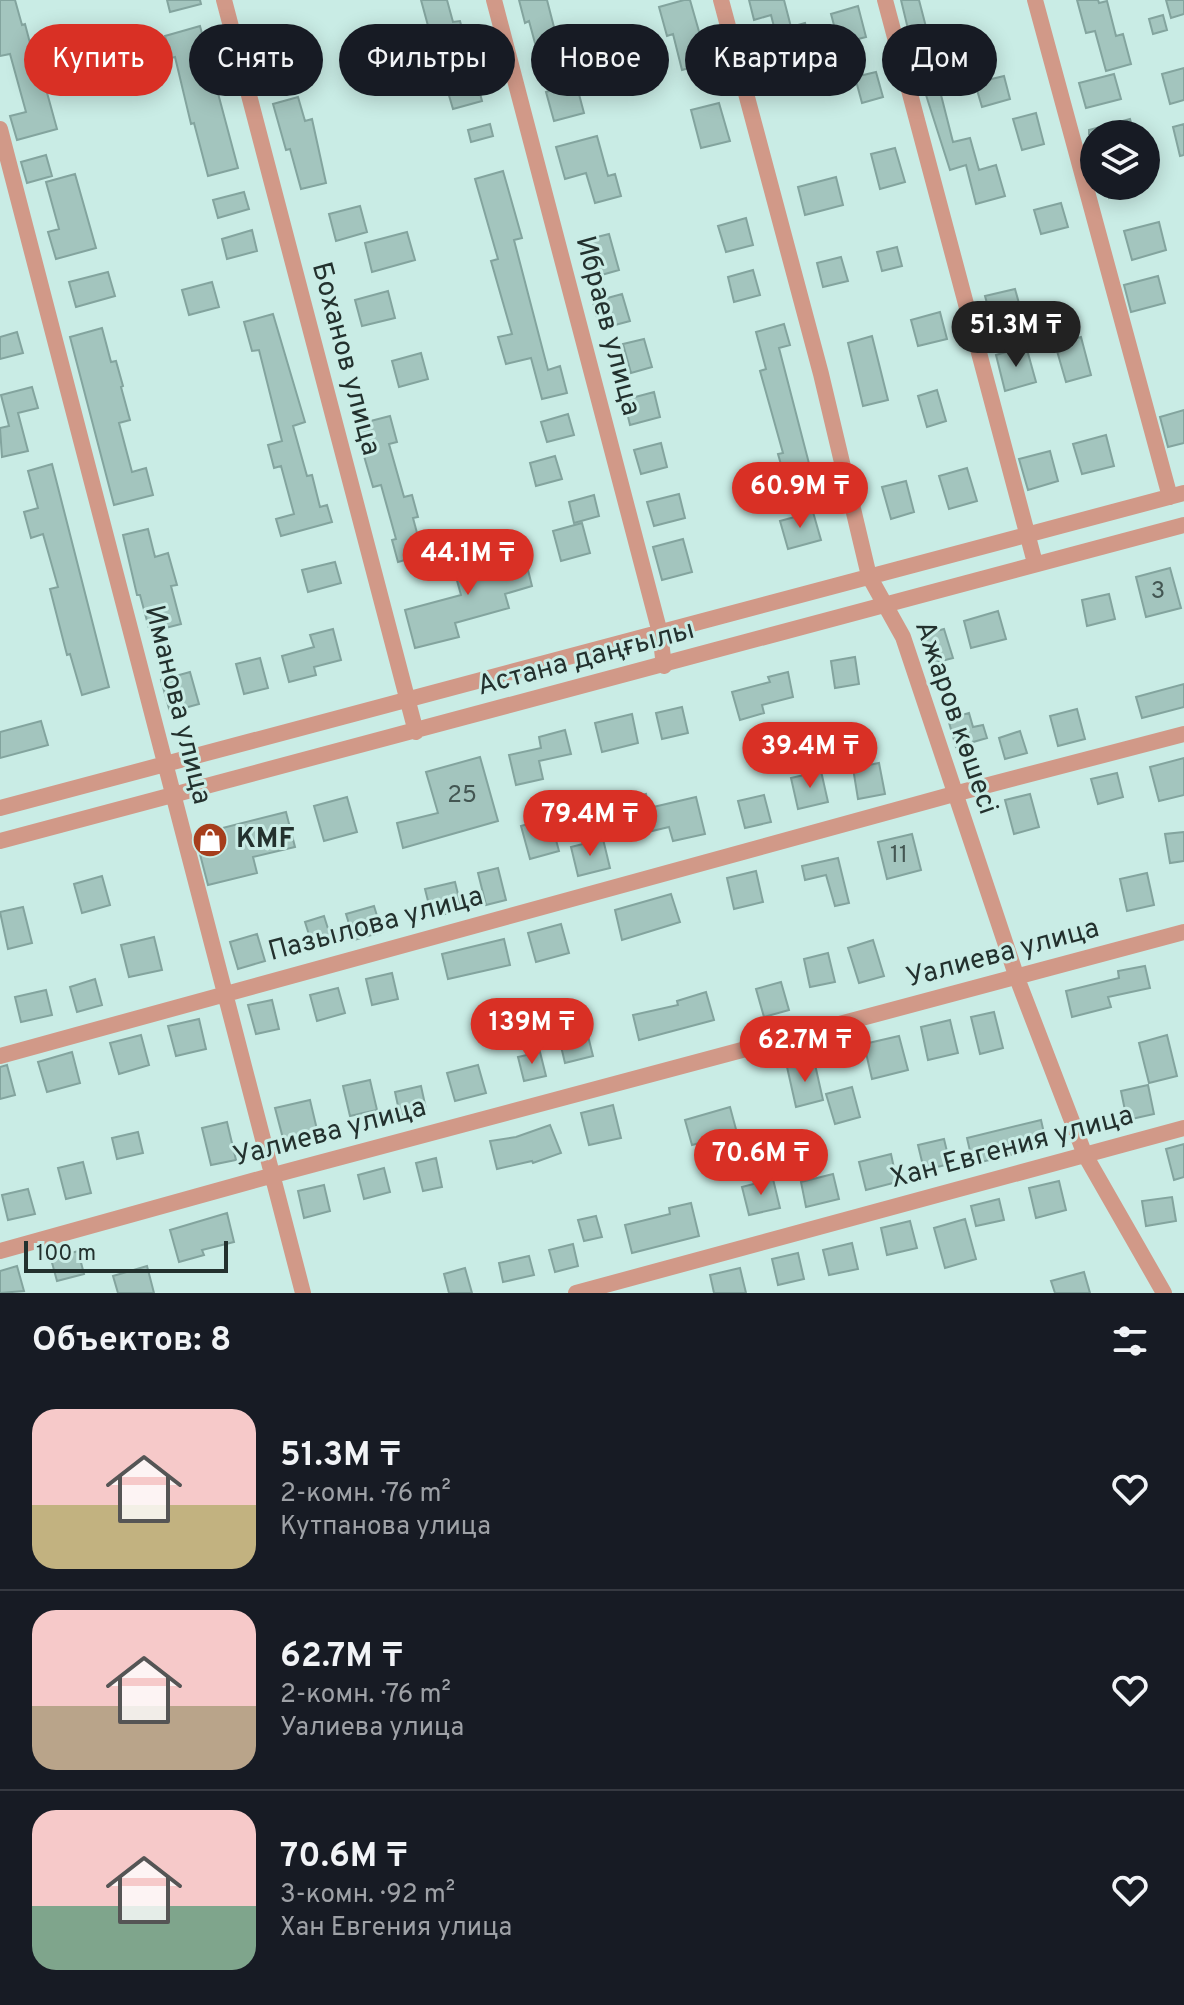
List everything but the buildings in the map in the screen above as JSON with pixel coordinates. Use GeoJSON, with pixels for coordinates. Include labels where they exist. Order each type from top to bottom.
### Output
{"type":"FeatureCollection","features":[{"type":"Feature","properties":{"kind":"street","name":"Боханов улица"},"geometry":{"type":"LineString","coordinates":[[224,0],[416,732]]}},
{"type":"Feature","properties":{"kind":"street","name":"Ибраев улица"},"geometry":{"type":"LineString","coordinates":[[494,0],[660,633],[664,666]]}},
{"type":"Feature","properties":{"kind":"street","name":"Ажаров көшесі"},"geometry":{"type":"LineString","coordinates":[[721,0],[821,374],[869,576],[903,637],[1017,978],[1085,1155],[1164,1293]]}},
{"type":"Feature","properties":{"kind":"street"},"geometry":{"type":"LineString","coordinates":[[885,0],[1035,563]]}},
{"type":"Feature","properties":{"kind":"street"},"geometry":{"type":"LineString","coordinates":[[1035,0],[1177,495]]}},
{"type":"Feature","properties":{"kind":"street","name":"Иманова улица"},"geometry":{"type":"LineString","coordinates":[[0,129],[167,765],[270,1176],[303,1293]]}},
{"type":"Feature","properties":{"kind":"street","name":"Астана даңғылы"},"geometry":{"type":"LineString","coordinates":[[0,808],[1177,495]]}},
{"type":"Feature","properties":{"kind":"street","name":"Астана даңғылы"},"geometry":{"type":"LineString","coordinates":[[0,841],[1184,525]]}},
{"type":"Feature","properties":{"kind":"street","name":"Пазылова улица"},"geometry":{"type":"LineString","coordinates":[[0,1056],[954,794],[1184,734]]}},
{"type":"Feature","properties":{"kind":"street","name":"Уалиева улица"},"geometry":{"type":"LineString","coordinates":[[0,1251],[1184,932]]}},
{"type":"Feature","properties":{"kind":"street","name":"Хан Евгения улица"},"geometry":{"type":"LineString","coordinates":[[576,1293],[1184,1128]]}},
{"type":"Feature","properties":{"kind":"place","name":"KMF"},"geometry":{"type":"Point","coordinates":[210,840]}}]}
